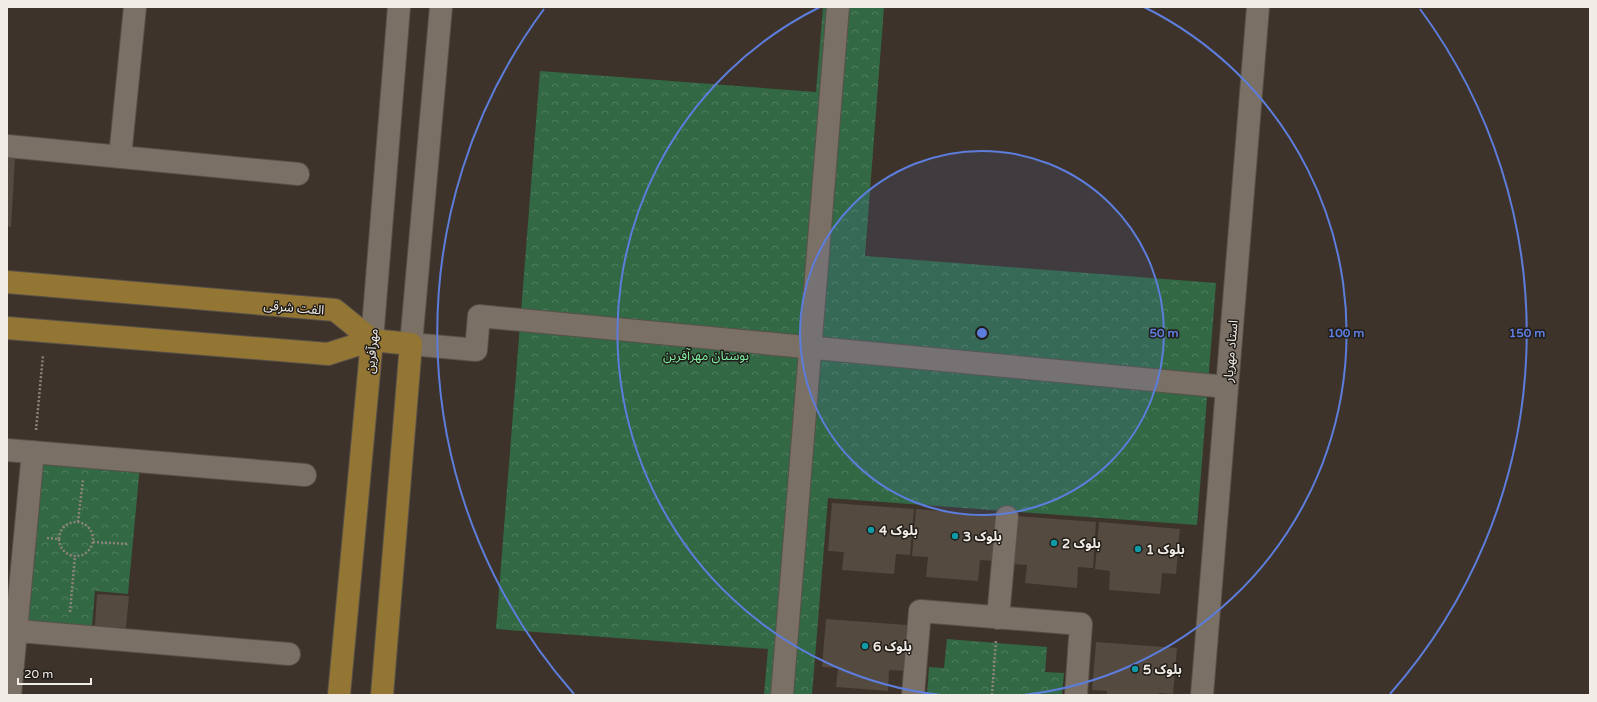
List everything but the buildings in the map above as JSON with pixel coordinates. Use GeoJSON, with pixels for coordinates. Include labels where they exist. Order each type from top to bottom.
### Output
{"type":"FeatureCollection","features":[{"type":"Feature","properties":{"kind":"main road","name":"الفت شرقی"},"geometry":{"type":"LineString","coordinates":[[7,282],[335,310],[372,340]]}},
{"type":"Feature","properties":{"kind":"main road"},"geometry":{"type":"LineString","coordinates":[[7,328],[328,354],[372,340],[411,344],[382,695]]}},
{"type":"Feature","properties":{"kind":"main road","name":"مهرآفرین"},"geometry":{"type":"LineString","coordinates":[[339,695],[372,340]]}},
{"type":"Feature","properties":{"kind":"street"},"geometry":{"type":"LineString","coordinates":[[120,157],[134,7]]}},
{"type":"Feature","properties":{"kind":"street","name":"مهرآفرین"},"geometry":{"type":"LineString","coordinates":[[372,340],[399,7]]}},
{"type":"Feature","properties":{"kind":"street"},"geometry":{"type":"LineString","coordinates":[[441,7],[411,344],[476,350],[479,316],[1227,387]]}},
{"type":"Feature","properties":{"kind":"street"},"geometry":{"type":"LineString","coordinates":[[782,695],[838,7]]}},
{"type":"Feature","properties":{"kind":"street","name":"استاد مهریار"},"geometry":{"type":"LineString","coordinates":[[1202,695],[1258,7]]}},
{"type":"Feature","properties":{"kind":"street"},"geometry":{"type":"LineString","coordinates":[[7,146],[298,174]]}},
{"type":"Feature","properties":{"kind":"street"},"geometry":{"type":"LineString","coordinates":[[7,450],[305,475]]}},
{"type":"Feature","properties":{"kind":"street"},"geometry":{"type":"LineString","coordinates":[[10,695],[12,630],[33,452]]}},
{"type":"Feature","properties":{"kind":"street"},"geometry":{"type":"LineString","coordinates":[[998,618],[1007,517]]}},
{"type":"Feature","properties":{"kind":"street"},"geometry":{"type":"LineString","coordinates":[[913,695],[920,611],[1082,624],[1076,695]]}},
{"type":"Feature","properties":{"kind":"street"},"geometry":{"type":"LineString","coordinates":[[12,630],[289,654]]}},
{"type":"Feature","properties":{"kind":"path"},"geometry":{"type":"LineString","coordinates":[[33,452],[45,331]]}},
{"type":"Feature","properties":{"kind":"path"},"geometry":{"type":"LineString","coordinates":[[78,522],[85,456]]}},
{"type":"Feature","properties":{"kind":"path"},"geometry":{"type":"LineString","coordinates":[[78,522],[88,527],[91,531],[93,542],[89,551],[85,554],[76,556],[70,555],[62,549],[59,539],[63,528],[67,524],[78,522]]}},
{"type":"Feature","properties":{"kind":"path"},"geometry":{"type":"LineString","coordinates":[[93,542],[129,544]]}},
{"type":"Feature","properties":{"kind":"path"},"geometry":{"type":"LineString","coordinates":[[68,635],[76,556]]}},
{"type":"Feature","properties":{"kind":"path"},"geometry":{"type":"LineString","coordinates":[[992,695],[998,618]]}},
{"type":"Feature","properties":{"kind":"green space","name":"بوستان مهرآفرین"},"geometry":{"type":"Polygon","coordinates":[[[823,7],[884,7],[865,256],[1216,283],[1197,525],[828,498],[812,695],[764,695],[768,649],[496,629],[540,71],[816,92],[823,7]]]}},
{"type":"Feature","properties":{"kind":"green space"},"geometry":{"type":"Polygon","coordinates":[[[37,457],[140,466],[128,594],[95,591],[92,626],[23,620],[37,457]]]}},
{"type":"Feature","properties":{"kind":"green space"},"geometry":{"type":"Polygon","coordinates":[[[947,639],[1047,647],[1045,672],[1064,673],[1062,695],[927,695],[929,667],[944,668],[947,639]]]}},
{"type":"Feature","properties":{"kind":"place","name":"بلوک 4"},"geometry":{"type":"Point","coordinates":[871,530]}},
{"type":"Feature","properties":{"kind":"place","name":"بلوک 3"},"geometry":{"type":"Point","coordinates":[955,536]}},
{"type":"Feature","properties":{"kind":"place","name":"بلوک 2"},"geometry":{"type":"Point","coordinates":[1054,543]}},
{"type":"Feature","properties":{"kind":"place","name":"بلوک 1"},"geometry":{"type":"Point","coordinates":[1138,549]}},
{"type":"Feature","properties":{"kind":"place","name":"بلوک 6"},"geometry":{"type":"Point","coordinates":[865,646]}},
{"type":"Feature","properties":{"kind":"place","name":"بلوک 5"},"geometry":{"type":"Point","coordinates":[1135,669]}}]}
